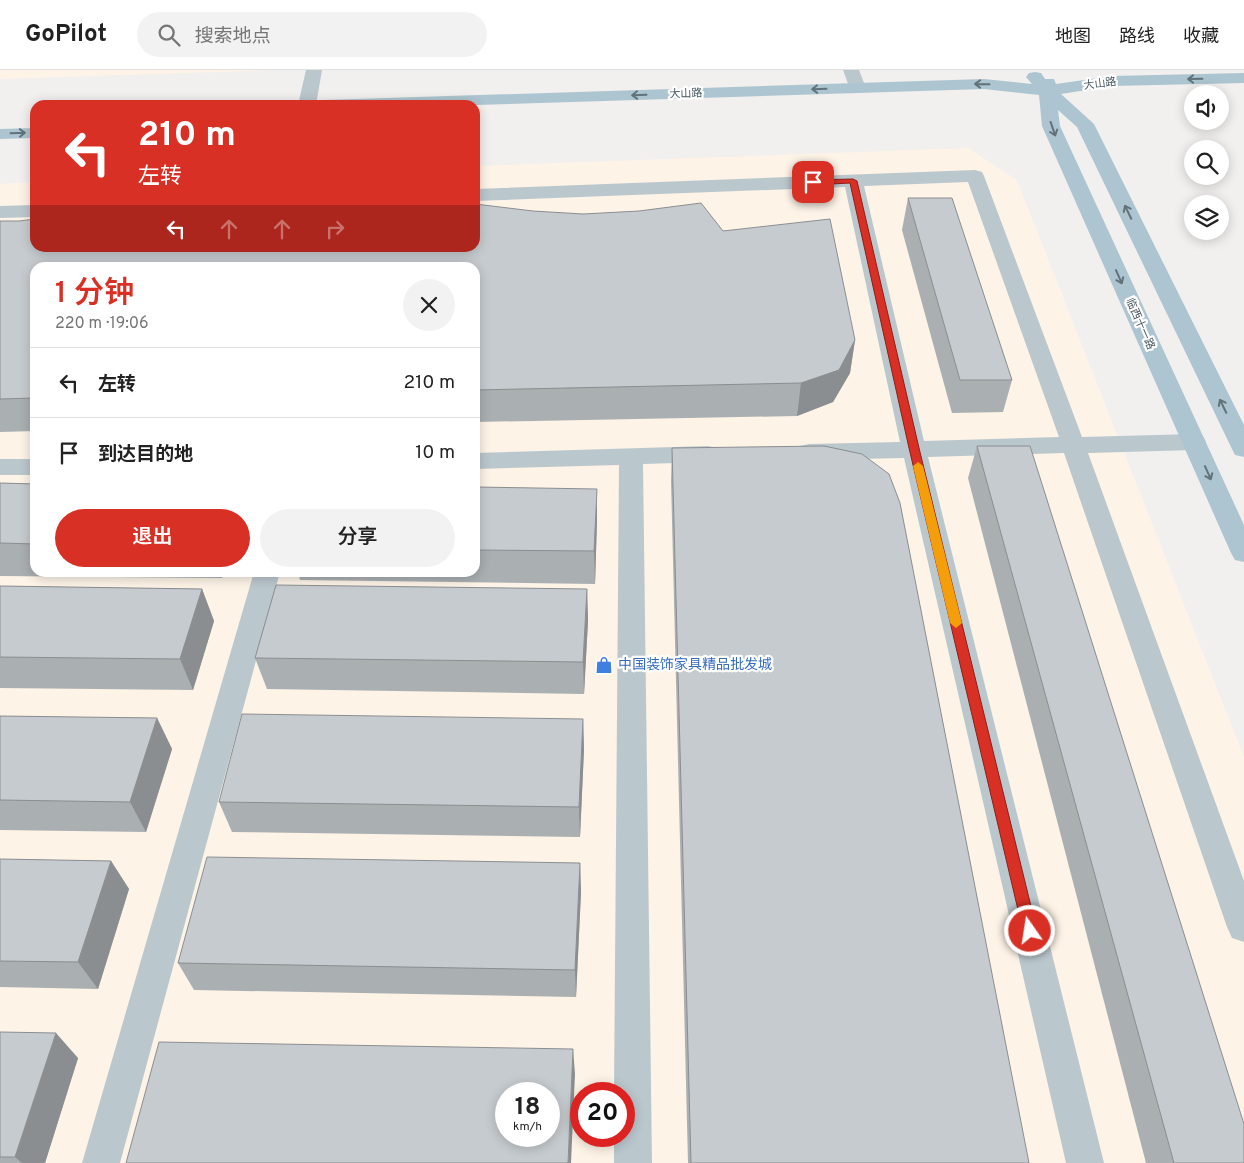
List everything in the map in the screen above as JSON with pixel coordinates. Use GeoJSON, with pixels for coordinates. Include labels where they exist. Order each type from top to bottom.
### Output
{"type":"FeatureCollection","features":[{"type":"Feature","properties":{"kind":"main road","name":"临西十一路"},"geometry":{"type":"LineString","coordinates":[[1029,70],[1047,91],[1085,124],[1244,450]]}},
{"type":"Feature","properties":{"kind":"main road","name":"临西十一路"},"geometry":{"type":"LineString","coordinates":[[1038,70],[1047,91]]}},
{"type":"Feature","properties":{"kind":"main road","name":"临西十一路"},"geometry":{"type":"LineString","coordinates":[[1050,70],[1047,91],[1051,126],[1244,553]]}},
{"type":"Feature","properties":{"kind":"main road","name":"大山路"},"geometry":{"type":"LineString","coordinates":[[832,106],[991,100],[1112,81],[1244,78]]}},
{"type":"Feature","properties":{"kind":"main road","name":"大山路"},"geometry":{"type":"LineString","coordinates":[[480,100],[984,84],[1118,97],[1184,96]]}},
{"type":"Feature","properties":{"kind":"main road"},"geometry":{"type":"LineString","coordinates":[[1229,95],[1244,94]]}},
{"type":"Feature","properties":{"kind":"main road"},"geometry":{"type":"LineString","coordinates":[[0,134],[30,133]]}},
{"type":"Feature","properties":{"kind":"lane"},"geometry":{"type":"LineString","coordinates":[[308,100],[314,70]]}},
{"type":"Feature","properties":{"kind":"lane"},"geometry":{"type":"LineString","coordinates":[[851,70],[857,88]]}},
{"type":"Feature","properties":{"kind":"lane"},"geometry":{"type":"LineString","coordinates":[[480,195],[975,176],[1073,444],[1244,928]]}},
{"type":"Feature","properties":{"kind":"lane"},"geometry":{"type":"LineString","coordinates":[[853,181],[914,448],[1086,1163]]}},
{"type":"Feature","properties":{"kind":"lane"},"geometry":{"type":"LineString","coordinates":[[0,212],[30,211]]}},
{"type":"Feature","properties":{"kind":"lane"},"geometry":{"type":"LineString","coordinates":[[787,452],[1194,442]]}},
{"type":"Feature","properties":{"kind":"lane"},"geometry":{"type":"LineString","coordinates":[[480,462],[729,454]]}},
{"type":"Feature","properties":{"kind":"lane"},"geometry":{"type":"LineString","coordinates":[[631,457],[633,1163]]}},
{"type":"Feature","properties":{"kind":"lane"},"geometry":{"type":"LineString","coordinates":[[0,467],[30,467]]}},
{"type":"Feature","properties":{"kind":"lane"},"geometry":{"type":"LineString","coordinates":[[101,1163],[266,577]]}},
{"type":"Feature","properties":{"kind":"shaded area"},"geometry":{"type":"Polygon","coordinates":[[[0,70],[277,70],[0,79],[0,70]]]}},
{"type":"Feature","properties":{"kind":"shaded area","name":"中国装饰家具精品批发城"},"geometry":{"type":"Polygon","coordinates":[[[968,148],[1017,180],[1244,757],[1244,1163],[0,1163],[0,184],[30,182],[30,252],[480,252],[480,166],[968,148]]]}},
{"type":"Feature","properties":{"kind":"building"},"geometry":{"type":"Polygon","coordinates":[[[908,198],[952,198],[1012,380],[960,380],[908,198]]]}},
{"type":"Feature","properties":{"kind":"building"},"geometry":{"type":"Polygon","coordinates":[[[701,203],[723,231],[830,219],[855,340],[839,370],[801,383],[480,390],[480,262],[30,262],[30,398],[0,399],[0,221],[30,220],[30,252],[480,252],[480,205],[533,211],[583,214],[639,211],[701,203]]]}},
{"type":"Feature","properties":{"kind":"building"},"geometry":{"type":"Polygon","coordinates":[[[824,446],[862,454],[889,474],[900,503],[1029,1163],[691,1163],[672,448],[824,446]]]}},
{"type":"Feature","properties":{"kind":"building"},"geometry":{"type":"Polygon","coordinates":[[[977,446],[1030,446],[1244,1124],[1244,1163],[1174,1163],[977,446]]]}},
{"type":"Feature","properties":{"kind":"building"},"geometry":{"type":"Polygon","coordinates":[[[0,483],[30,484],[30,544],[0,543],[0,483]]]}},
{"type":"Feature","properties":{"kind":"building"},"geometry":{"type":"Polygon","coordinates":[[[480,487],[597,489],[594,551],[480,550],[480,487]]]}},
{"type":"Feature","properties":{"kind":"building"},"geometry":{"type":"Polygon","coordinates":[[[276,585],[587,589],[583,662],[255,658],[276,585]]]}},
{"type":"Feature","properties":{"kind":"building"},"geometry":{"type":"Polygon","coordinates":[[[0,586],[202,589],[180,659],[0,657],[0,586]]]}},
{"type":"Feature","properties":{"kind":"building"},"geometry":{"type":"Polygon","coordinates":[[[242,714],[583,719],[579,807],[219,802],[242,714]]]}},
{"type":"Feature","properties":{"kind":"building"},"geometry":{"type":"Polygon","coordinates":[[[0,716],[157,718],[130,802],[0,800],[0,716]]]}},
{"type":"Feature","properties":{"kind":"building"},"geometry":{"type":"Polygon","coordinates":[[[207,857],[580,863],[575,970],[178,963],[207,857]]]}},
{"type":"Feature","properties":{"kind":"building"},"geometry":{"type":"Polygon","coordinates":[[[0,859],[111,861],[78,962],[0,961],[0,859]]]}},
{"type":"Feature","properties":{"kind":"building"},"geometry":{"type":"Polygon","coordinates":[[[0,1032],[56,1033],[15,1157],[0,1157],[0,1032]]]}},
{"type":"Feature","properties":{"kind":"building"},"geometry":{"type":"Polygon","coordinates":[[[159,1042],[573,1049],[572,1082],[570,1082],[568,1163],[126,1163],[159,1042]]]}},
{"type":"Feature","properties":{"kind":"slow traffic"},"geometry":{"type":"LineString","coordinates":[[918,466],[956,623]]}},
{"type":"Feature","properties":{"kind":"place","name":"中国装饰家具精品批发城"},"geometry":{"type":"Point","coordinates":[604,665]}},
{"type":"Feature","properties":{"kind":"route"},"geometry":{"type":"LineString","coordinates":[[813,182],[853,181],[914,448],[1030,931]]}}]}
